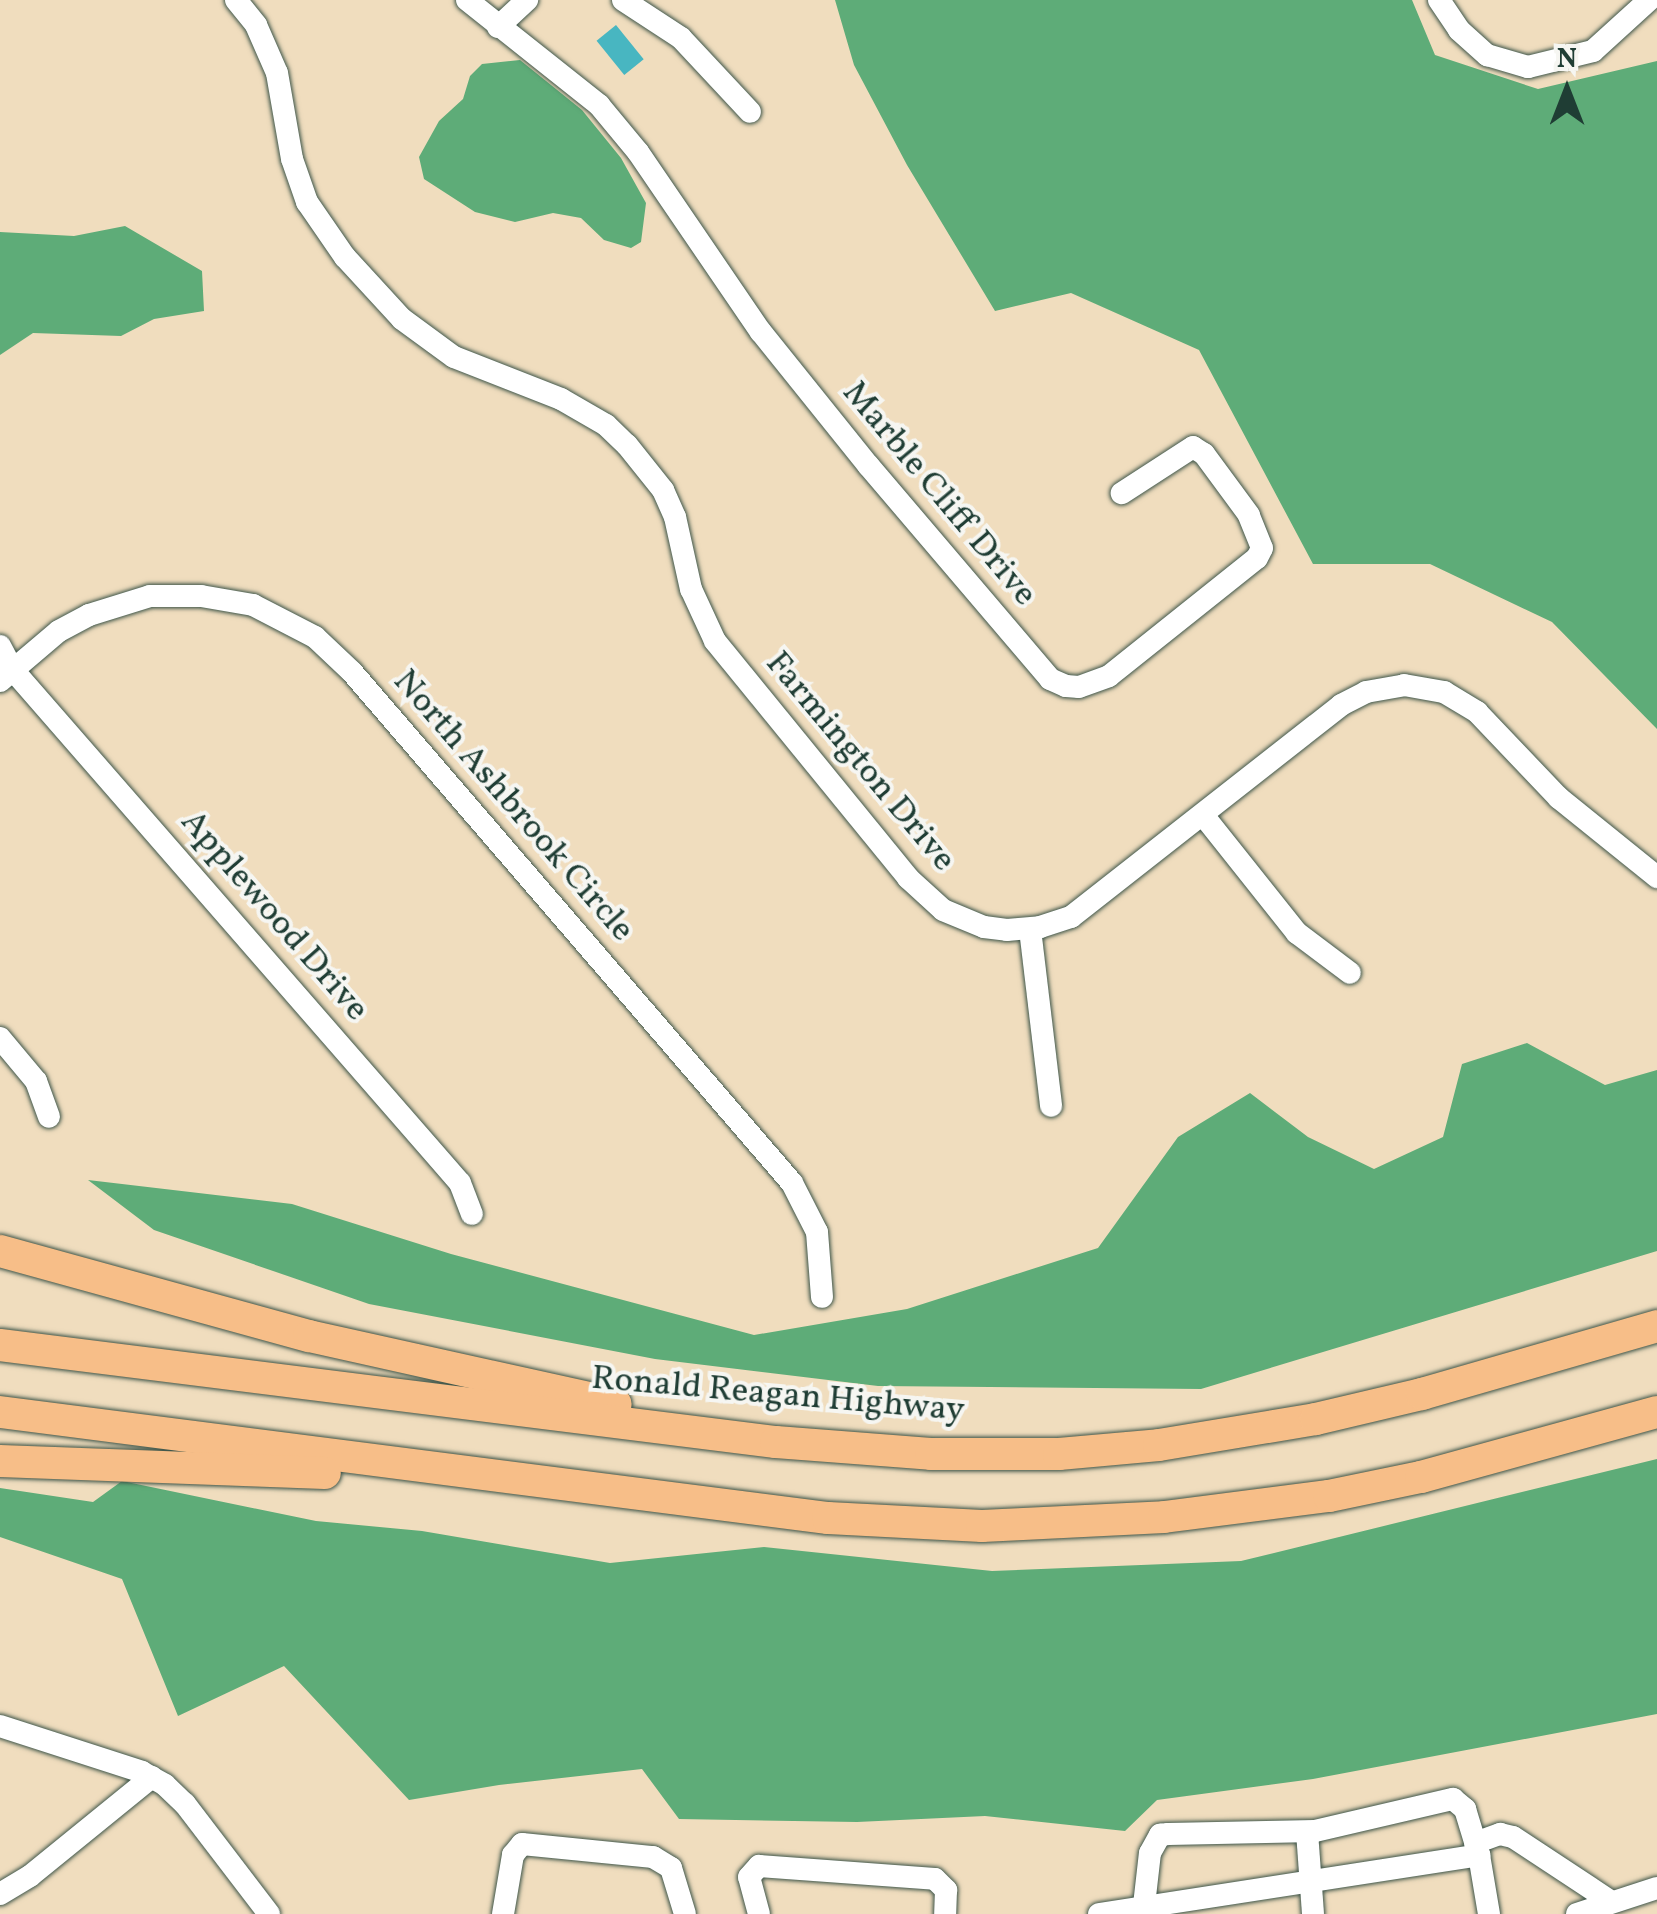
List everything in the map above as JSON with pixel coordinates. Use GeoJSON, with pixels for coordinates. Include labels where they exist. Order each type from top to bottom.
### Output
{"type":"FeatureCollection","features":[{"type":"Feature","properties":{"kind":"highway"},"geometry":{"type":"LineString","coordinates":[[0,1252],[309,1336],[776,1442]]}},
{"type":"Feature","properties":{"kind":"highway","name":"Ronald Reagan Highway"},"geometry":{"type":"LineString","coordinates":[[0,1345],[776,1442],[968,1454],[1059,1454],[1159,1445],[1316,1418],[1422,1394],[1657,1326]]}},
{"type":"Feature","properties":{"kind":"highway"},"geometry":{"type":"LineString","coordinates":[[0,1412],[828,1518],[982,1526],[1164,1518],[1258,1507],[1421,1477],[1657,1412]]}},
{"type":"Feature","properties":{"kind":"highway"},"geometry":{"type":"LineString","coordinates":[[0,1460],[550,1483]]}},
{"type":"Feature","properties":{"kind":"street","name":"Farmington Drive"},"geometry":{"type":"LineString","coordinates":[[236,0],[256,26],[277,73],[292,160],[307,202],[345,257],[402,319],[454,357],[561,399],[606,425],[628,445],[663,490],[676,517],[698,607],[715,641],[752,691],[927,898],[984,927],[1030,929],[1087,907],[1341,706],[1386,686],[1426,687],[1444,692],[1476,712],[1559,798],[1657,877]]}},
{"type":"Feature","properties":{"kind":"street","name":"Marble Cliff Drive"},"geometry":{"type":"LineString","coordinates":[[467,0],[600,105],[638,152],[762,332],[856,450],[1050,679],[1066,686],[1079,688],[1110,676],[1257,558],[1262,548],[1249,515],[1204,454],[1192,447],[1122,492]]}},
{"type":"Feature","properties":{"kind":"street"},"geometry":{"type":"LineString","coordinates":[[498,27],[528,0]]}},
{"type":"Feature","properties":{"kind":"street"},"geometry":{"type":"LineString","coordinates":[[624,0],[681,38],[750,112]]}},
{"type":"Feature","properties":{"kind":"street"},"geometry":{"type":"LineString","coordinates":[[1439,0],[1459,30],[1488,55],[1528,67],[1594,51],[1649,0]]}},
{"type":"Feature","properties":{"kind":"street","name":"North Ashbrook Circle"},"geometry":{"type":"LineString","coordinates":[[4,673],[59,631],[89,615],[150,596],[201,596],[253,605],[315,637],[352,672],[792,1184],[816,1232],[822,1298]]}},
{"type":"Feature","properties":{"kind":"street","name":"Applewood Drive"},"geometry":{"type":"LineString","coordinates":[[0,646],[4,673],[460,1184],[472,1214]]}},
{"type":"Feature","properties":{"kind":"street"},"geometry":{"type":"LineString","coordinates":[[1204,816],[1297,933],[1350,973]]}},
{"type":"Feature","properties":{"kind":"street"},"geometry":{"type":"LineString","coordinates":[[1030,929],[1051,1106]]}},
{"type":"Feature","properties":{"kind":"street"},"geometry":{"type":"LineString","coordinates":[[0,1038],[36,1081],[49,1118]]}},
{"type":"Feature","properties":{"kind":"street"},"geometry":{"type":"LineString","coordinates":[[0,1726],[152,1777],[186,1804],[268,1914]]}},
{"type":"Feature","properties":{"kind":"street"},"geometry":{"type":"LineString","coordinates":[[0,1894],[30,1876],[152,1777]]}},
{"type":"Feature","properties":{"kind":"street"},"geometry":{"type":"LineString","coordinates":[[1143,1911],[1150,1853],[1160,1835],[1307,1832],[1452,1798],[1465,1809],[1489,1914]]}},
{"type":"Feature","properties":{"kind":"street"},"geometry":{"type":"LineString","coordinates":[[1307,1832],[1313,1914]]}},
{"type":"Feature","properties":{"kind":"street"},"geometry":{"type":"LineString","coordinates":[[1098,1914],[1143,1911],[1310,1884],[1477,1849],[1500,1834],[1513,1837],[1610,1900]]}},
{"type":"Feature","properties":{"kind":"street"},"geometry":{"type":"LineString","coordinates":[[502,1914],[513,1854],[522,1844],[653,1856],[672,1868],[685,1914]]}},
{"type":"Feature","properties":{"kind":"street"},"geometry":{"type":"LineString","coordinates":[[759,1914],[748,1878],[759,1866],[936,1879],[946,1890],[945,1914]]}},
{"type":"Feature","properties":{"kind":"street"},"geometry":{"type":"LineString","coordinates":[[1577,1914],[1610,1900],[1657,1888]]}},
{"type":"Feature","properties":{"kind":"green space"},"geometry":{"type":"Polygon","coordinates":[[[835,0],[1412,0],[1435,55],[1538,89],[1657,61],[1657,729],[1552,622],[1430,564],[1313,564],[1199,350],[1071,293],[995,311],[907,165],[854,65],[835,0]]]}},
{"type":"Feature","properties":{"kind":"green space"},"geometry":{"type":"Polygon","coordinates":[[[520,60],[582,110],[621,158],[646,203],[641,242],[631,248],[604,240],[581,218],[553,213],[515,222],[475,212],[424,179],[419,157],[439,121],[463,99],[470,76],[482,64],[520,60]]]}},
{"type":"Feature","properties":{"kind":"green space"},"geometry":{"type":"Polygon","coordinates":[[[125,226],[202,271],[204,311],[154,319],[121,336],[33,333],[0,355],[0,232],[74,236],[125,226]]]}},
{"type":"Feature","properties":{"kind":"green space"},"geometry":{"type":"Polygon","coordinates":[[[1527,1043],[1605,1085],[1657,1070],[1657,1251],[1201,1389],[878,1386],[655,1359],[369,1304],[154,1230],[88,1180],[292,1204],[451,1254],[754,1335],[907,1309],[1098,1248],[1178,1137],[1250,1093],[1308,1137],[1374,1169],[1443,1137],[1462,1064],[1527,1043]]]}},
{"type":"Feature","properties":{"kind":"green space"},"geometry":{"type":"Polygon","coordinates":[[[1657,1459],[1657,1714],[1313,1779],[1157,1800],[1125,1831],[985,1816],[857,1822],[679,1819],[642,1769],[409,1800],[284,1666],[178,1716],[122,1579],[0,1537],[0,1488],[93,1502],[122,1481],[316,1521],[422,1531],[610,1563],[764,1547],[992,1571],[1241,1561],[1657,1459]]]}},
{"type":"Feature","properties":{"kind":"water"},"geometry":{"type":"Polygon","coordinates":[[[616,25],[644,59],[624,75],[597,41],[616,25]]]}}]}
